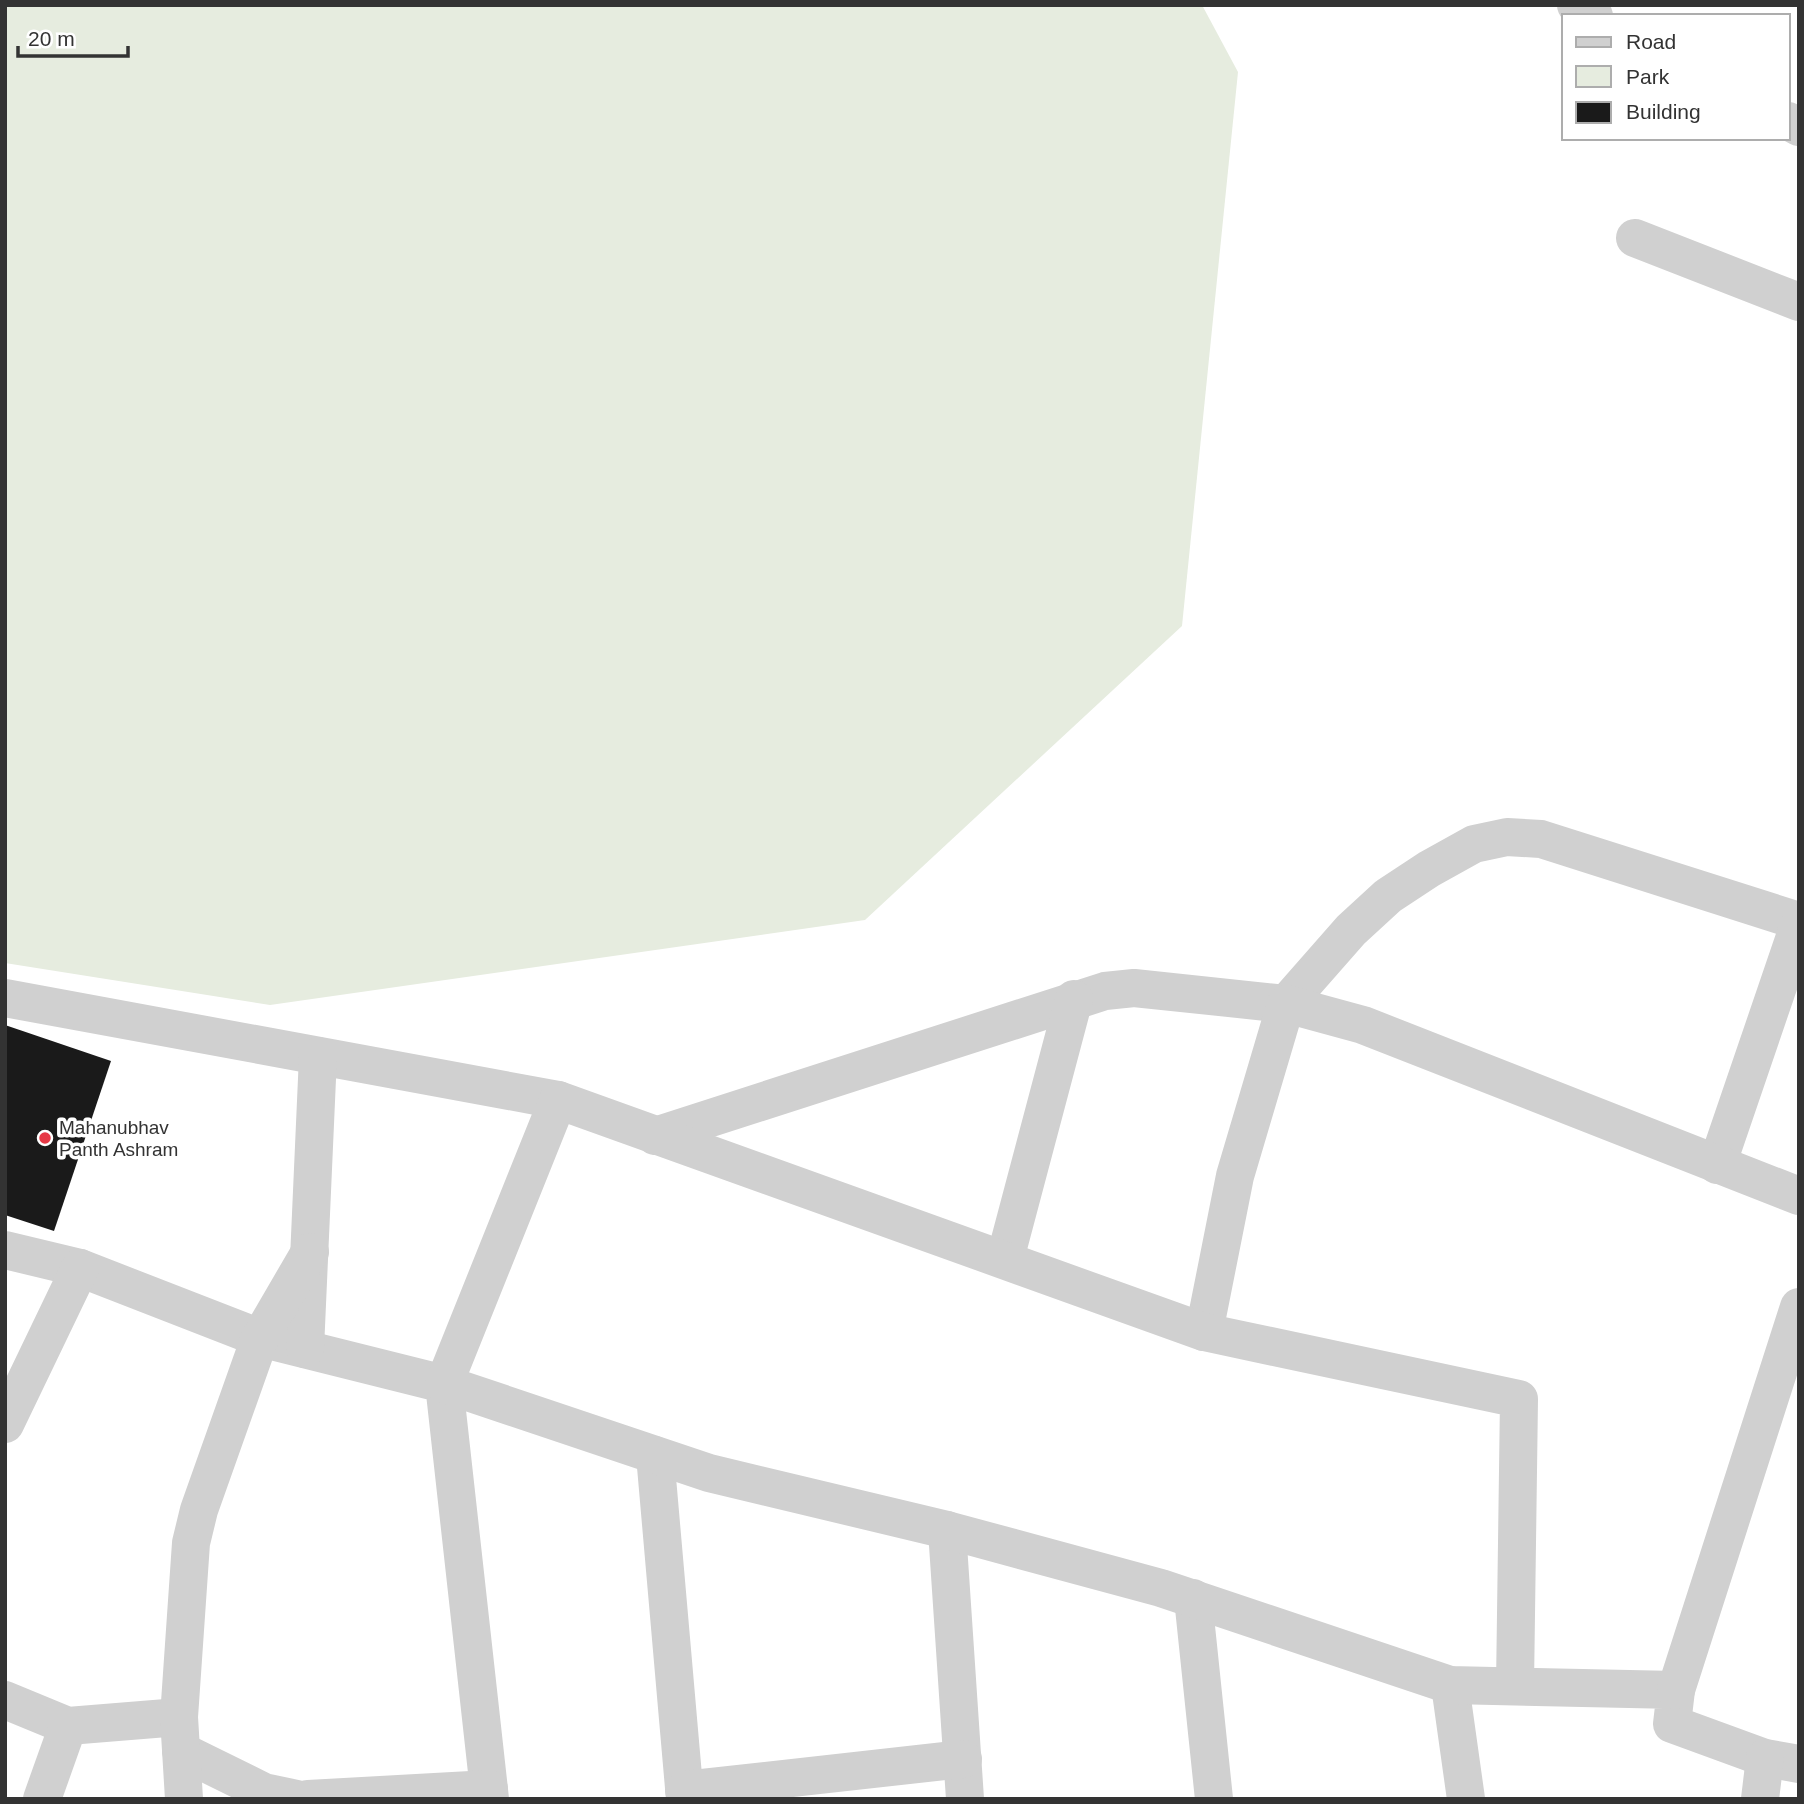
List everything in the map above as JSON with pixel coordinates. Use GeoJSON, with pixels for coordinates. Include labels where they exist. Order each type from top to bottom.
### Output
{"type":"FeatureCollection","features":[{"type":"Feature","properties":{"kind":"street"},"geometry":{"type":"LineString","coordinates":[[1635,237],[1799,302]]}},
{"type":"Feature","properties":{"kind":"street"},"geometry":{"type":"LineString","coordinates":[[1204,1332],[1235,1176],[1286,1004],[1351,930],[1388,896],[1474,844],[1507,837],[1541,839],[1799,923],[1717,1165]]}},
{"type":"Feature","properties":{"kind":"street"},"geometry":{"type":"LineString","coordinates":[[655,1136],[1074,999],[1105,991],[1134,988],[1286,1004],[1363,1025],[1799,1196]]}},
{"type":"Feature","properties":{"kind":"street"},"geometry":{"type":"LineString","coordinates":[[5,998],[558,1100],[1204,1332],[1519,1399],[1515,1686]]}},
{"type":"Feature","properties":{"kind":"street"},"geometry":{"type":"LineString","coordinates":[[1005,1259],[1074,999]]}},
{"type":"Feature","properties":{"kind":"street"},"geometry":{"type":"LineString","coordinates":[[305,1349],[318,1056]]}},
{"type":"Feature","properties":{"kind":"street"},"geometry":{"type":"LineString","coordinates":[[308,1799],[490,1794],[444,1384],[558,1100]]}},
{"type":"Feature","properties":{"kind":"street"},"geometry":{"type":"LineString","coordinates":[[5,1250],[80,1268],[260,1338],[444,1384],[709,1473],[947,1530],[1193,1598],[1450,1685],[1676,1690]]}},
{"type":"Feature","properties":{"kind":"street"},"geometry":{"type":"LineString","coordinates":[[184,1799],[180,1734],[191,1543],[260,1338],[310,1252]]}},
{"type":"Feature","properties":{"kind":"street"},"geometry":{"type":"LineString","coordinates":[[5,1424],[80,1268]]}},
{"type":"Feature","properties":{"kind":"street"},"geometry":{"type":"LineString","coordinates":[[1760,1799],[1782,1761],[1672,1724],[1676,1690],[1799,1307]]}},
{"type":"Feature","properties":{"kind":"street"},"geometry":{"type":"LineString","coordinates":[[655,1455],[685,1794],[963,1759]]}},
{"type":"Feature","properties":{"kind":"street"},"geometry":{"type":"LineString","coordinates":[[947,1530],[965,1799]]}},
{"type":"Feature","properties":{"kind":"street"},"geometry":{"type":"LineString","coordinates":[[1193,1598],[1214,1799]]}},
{"type":"Feature","properties":{"kind":"street"},"geometry":{"type":"LineString","coordinates":[[1450,1685],[1466,1799]]}},
{"type":"Feature","properties":{"kind":"street"},"geometry":{"type":"LineString","coordinates":[[5,1700],[68,1726],[180,1734],[264,1791],[298,1799]]}},
{"type":"Feature","properties":{"kind":"street"},"geometry":{"type":"LineString","coordinates":[[42,1799],[68,1726]]}},
{"type":"Feature","properties":{"kind":"green space"},"geometry":{"type":"Polygon","coordinates":[[[5,5],[1202,5],[1238,72],[1182,626],[865,920],[270,1005],[5,963],[5,5]]]}},
{"type":"Feature","properties":{"kind":"building","name":"Mahanubhav Panth Ashram"},"geometry":{"type":"Polygon","coordinates":[[[5,1025],[111,1061],[54,1231],[5,1215],[5,1025]]]}},
{"type":"Feature","properties":{"kind":"place","name":"Mahanubhav Panth Ashram"},"geometry":{"type":"Point","coordinates":[45,1138]}}]}
